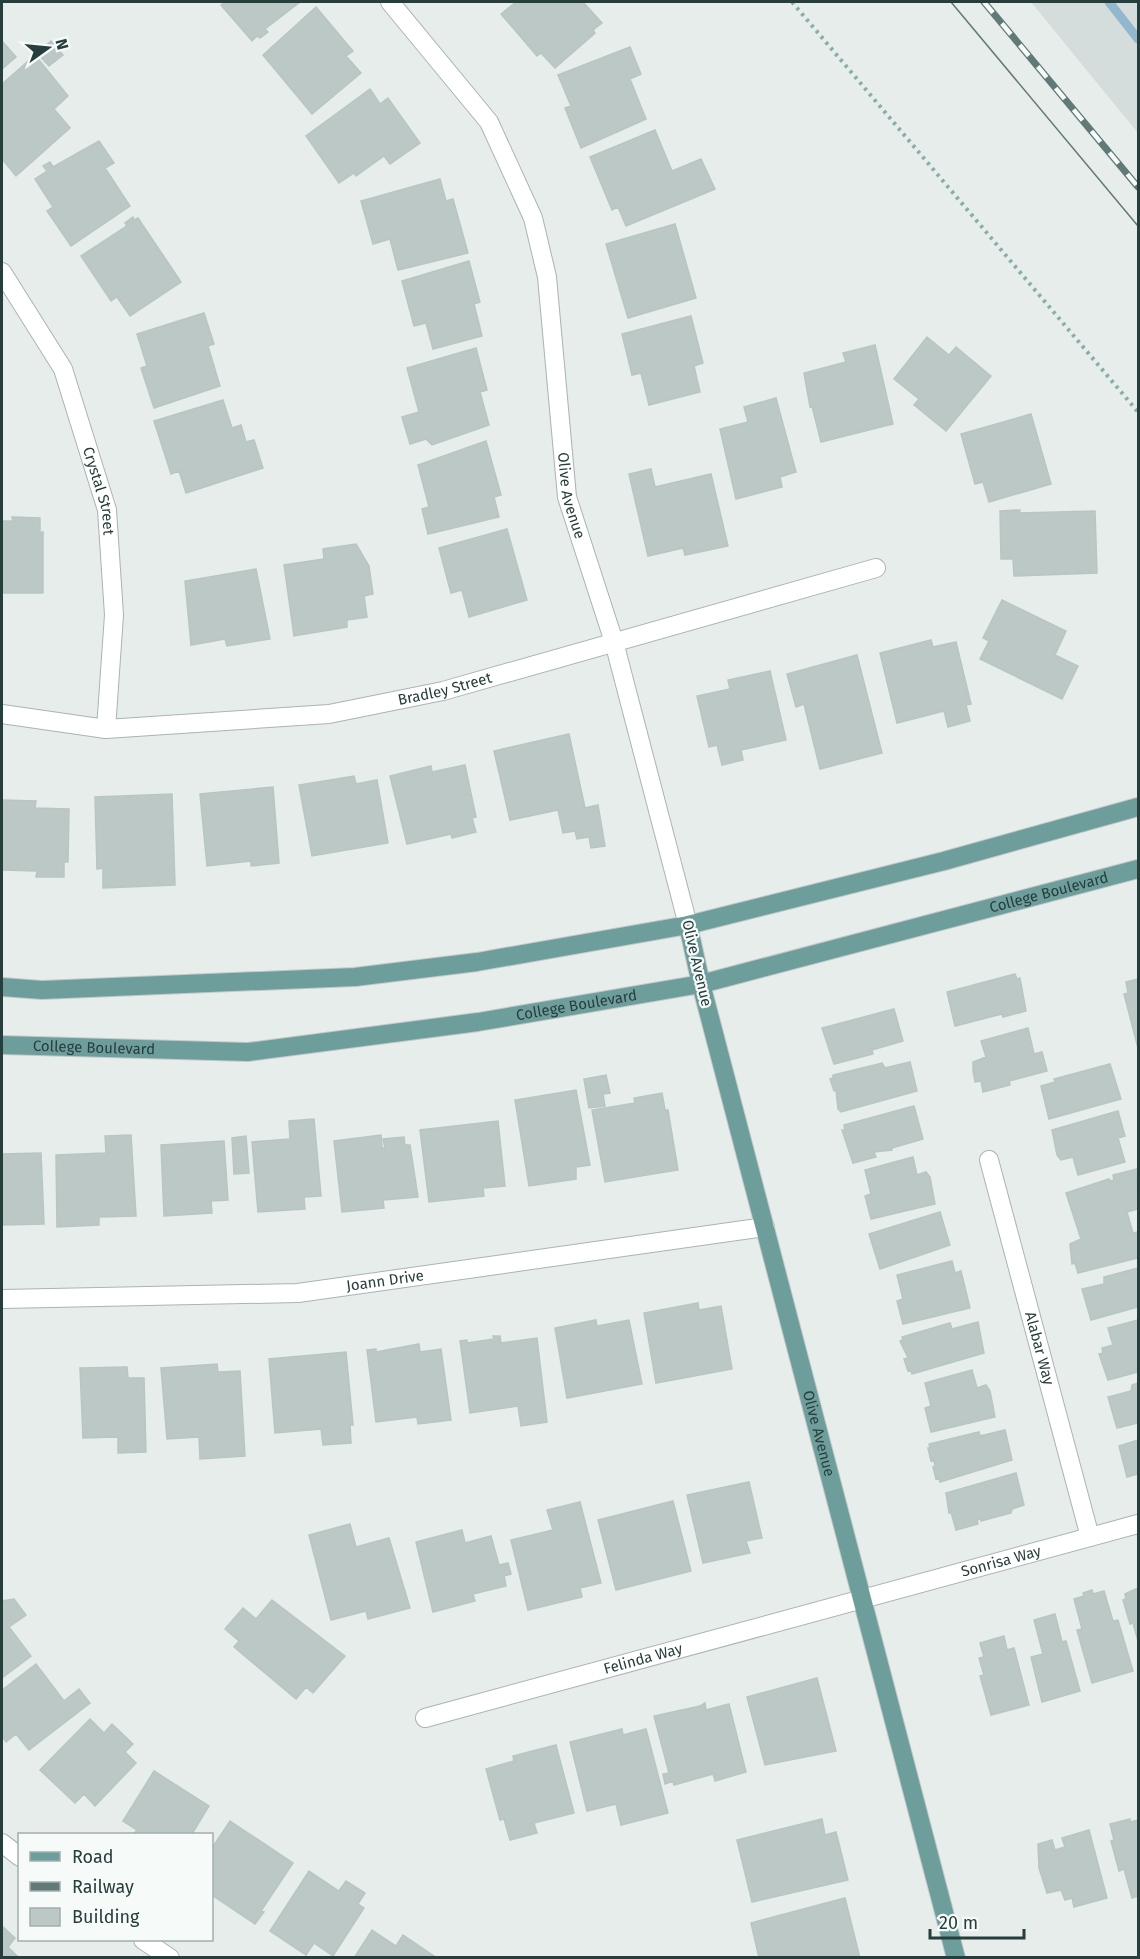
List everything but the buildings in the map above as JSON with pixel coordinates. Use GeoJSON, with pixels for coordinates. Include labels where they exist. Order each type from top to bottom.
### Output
{"type":"FeatureCollection","features":[{"type":"Feature","properties":{"kind":"main road"},"geometry":{"type":"LineString","coordinates":[[2,987],[42,990],[355,977],[477,962],[688,925],[944,861],[1138,807]]}},
{"type":"Feature","properties":{"kind":"main road","name":"College Boulevard"},"geometry":{"type":"LineString","coordinates":[[2,1045],[248,1052],[478,1022],[701,984],[1138,869]]}},
{"type":"Feature","properties":{"kind":"main road","name":"Olive Avenue"},"geometry":{"type":"LineString","coordinates":[[688,925],[701,984],[957,1958]]}},
{"type":"Feature","properties":{"kind":"street","name":"Olive Avenue"},"geometry":{"type":"LineString","coordinates":[[390,2],[489,122],[533,218],[547,277],[567,497],[614,642],[688,925]]}},
{"type":"Feature","properties":{"kind":"street","name":"Crystal Street"},"geometry":{"type":"LineString","coordinates":[[2,272],[63,369],[107,510],[114,615],[106,729]]}},
{"type":"Feature","properties":{"kind":"street","name":"Bradley Street"},"geometry":{"type":"LineString","coordinates":[[2,714],[106,729],[329,714],[443,691],[876,568]]}},
{"type":"Feature","properties":{"kind":"street","name":"Alabar Way"},"geometry":{"type":"LineString","coordinates":[[989,1160],[1090,1537]]}},
{"type":"Feature","properties":{"kind":"street","name":"Joann Drive"},"geometry":{"type":"LineString","coordinates":[[2,1299],[298,1293],[765,1227]]}},
{"type":"Feature","properties":{"kind":"street","name":"Sonrisa Way"},"geometry":{"type":"LineString","coordinates":[[863,1601],[1138,1524]]}},
{"type":"Feature","properties":{"kind":"street","name":"Felinda Way"},"geometry":{"type":"LineString","coordinates":[[425,1718],[863,1601]]}},
{"type":"Feature","properties":{"kind":"street"},"geometry":{"type":"LineString","coordinates":[[2,1843],[18,1855]]}},
{"type":"Feature","properties":{"kind":"street"},"geometry":{"type":"LineString","coordinates":[[144,1941],[170,1958]]}},
{"type":"Feature","properties":{"kind":"path"},"geometry":{"type":"LineString","coordinates":[[792,2],[1138,412]]}},
{"type":"Feature","properties":{"kind":"shaded area"},"geometry":{"type":"Polygon","coordinates":[[[1031,2],[1138,2],[1138,133],[1031,2]]]}},
{"type":"Feature","properties":{"kind":"waterway"},"geometry":{"type":"LineString","coordinates":[[1109,2],[1138,39]]}},
{"type":"Feature","properties":{"kind":"tram line"},"geometry":{"type":"LineString","coordinates":[[951,2],[1138,226]]}},
{"type":"Feature","properties":{"kind":"railway"},"geometry":{"type":"LineString","coordinates":[[984,2],[1138,187]]}}]}
